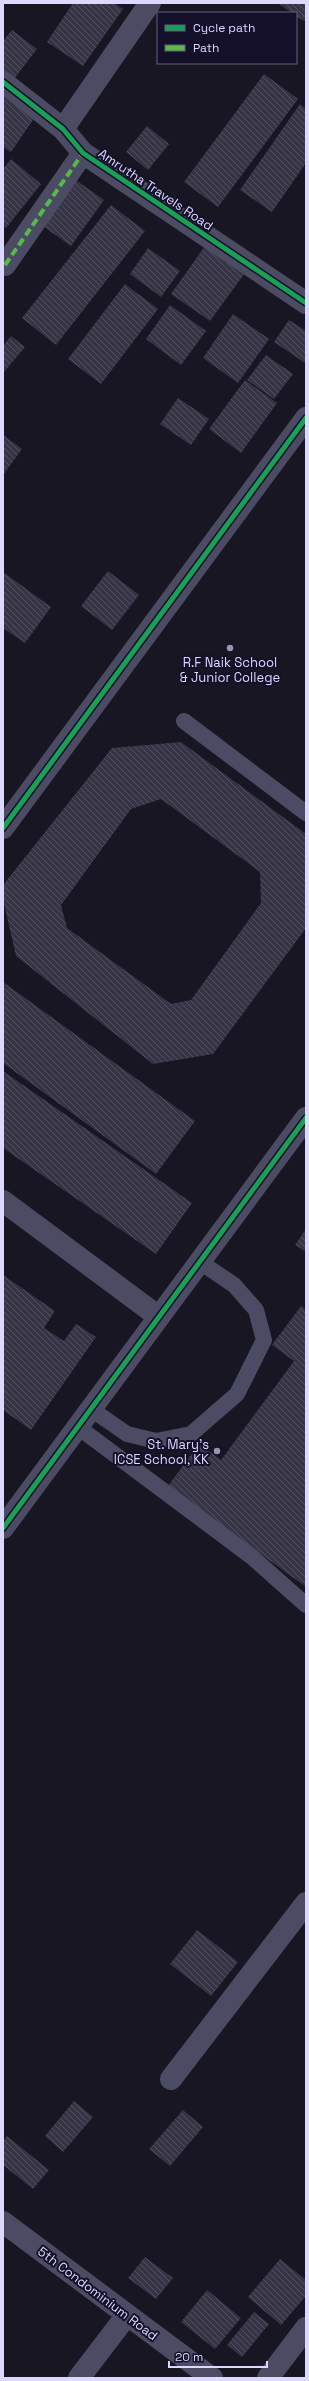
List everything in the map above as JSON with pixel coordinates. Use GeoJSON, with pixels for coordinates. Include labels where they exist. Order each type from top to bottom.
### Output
{"type":"FeatureCollection","features":[{"type":"Feature","properties":{"kind":"street"},"geometry":{"type":"LineString","coordinates":[[63,129],[150,3]]}},
{"type":"Feature","properties":{"kind":"street","name":"Amrutha Travels Road"},"geometry":{"type":"LineString","coordinates":[[3,82],[63,129],[83,153],[306,303]]}},
{"type":"Feature","properties":{"kind":"street"},"geometry":{"type":"LineString","coordinates":[[5,265],[83,153]]}},
{"type":"Feature","properties":{"kind":"street"},"geometry":{"type":"LineString","coordinates":[[3,828],[306,418]]}},
{"type":"Feature","properties":{"kind":"street"},"geometry":{"type":"LineString","coordinates":[[3,1528],[306,1118]]}},
{"type":"Feature","properties":{"kind":"street"},"geometry":{"type":"LineString","coordinates":[[3,1201],[159,1317]]}},
{"type":"Feature","properties":{"kind":"street"},"geometry":{"type":"LineString","coordinates":[[171,2079],[306,1903]]}},
{"type":"Feature","properties":{"kind":"street","name":"5th Condominium Road"},"geometry":{"type":"LineString","coordinates":[[5,2227],[212,2378]]}},
{"type":"Feature","properties":{"kind":"street"},"geometry":{"type":"LineString","coordinates":[[79,2378],[127,2315]]}},
{"type":"Feature","properties":{"kind":"street"},"geometry":{"type":"LineString","coordinates":[[268,2378],[306,2328]]}},
{"type":"Feature","properties":{"kind":"lane"},"geometry":{"type":"LineString","coordinates":[[184,721],[306,813]]}},
{"type":"Feature","properties":{"kind":"lane"},"geometry":{"type":"LineString","coordinates":[[91,1409],[127,1434],[156,1441],[191,1434],[236,1394],[264,1340],[256,1310],[234,1285],[200,1262]]}},
{"type":"Feature","properties":{"kind":"lane"},"geometry":{"type":"LineString","coordinates":[[78,1427],[252,1557],[306,1605]]}},
{"type":"Feature","properties":{"kind":"building"},"geometry":{"type":"Polygon","coordinates":[[[73,3],[114,3],[123,9],[83,66],[47,42],[73,3]]]}},
{"type":"Feature","properties":{"kind":"building"},"geometry":{"type":"Polygon","coordinates":[[[278,3],[306,3],[306,22],[297,17],[297,12],[291,12],[278,3]]]}},
{"type":"Feature","properties":{"kind":"building"},"geometry":{"type":"Polygon","coordinates":[[[12,30],[37,49],[14,79],[3,71],[3,41],[12,30]]]}},
{"type":"Feature","properties":{"kind":"building"},"geometry":{"type":"Polygon","coordinates":[[[264,74],[298,99],[218,207],[184,182],[264,74]]]}},
{"type":"Feature","properties":{"kind":"building"},"geometry":{"type":"Polygon","coordinates":[[[3,96],[35,117],[11,152],[3,147],[3,96]]]}},
{"type":"Feature","properties":{"kind":"building"},"geometry":{"type":"Polygon","coordinates":[[[300,104],[306,109],[306,163],[272,212],[240,190],[300,104]]]}},
{"type":"Feature","properties":{"kind":"building"},"geometry":{"type":"Polygon","coordinates":[[[147,126],[169,144],[148,170],[126,152],[147,126]]]}},
{"type":"Feature","properties":{"kind":"building"},"geometry":{"type":"Polygon","coordinates":[[[11,159],[41,184],[6,228],[3,225],[3,169],[11,159]]]}},
{"type":"Feature","properties":{"kind":"building"},"geometry":{"type":"Polygon","coordinates":[[[73,178],[104,200],[71,246],[40,224],[73,178]]]}},
{"type":"Feature","properties":{"kind":"building"},"geometry":{"type":"Polygon","coordinates":[[[111,205],[145,231],[56,345],[22,318],[111,205]]]}},
{"type":"Feature","properties":{"kind":"building"},"geometry":{"type":"Polygon","coordinates":[[[205,246],[245,273],[210,321],[171,294],[205,246]]]}},
{"type":"Feature","properties":{"kind":"building"},"geometry":{"type":"Polygon","coordinates":[[[148,248],[180,271],[161,297],[130,274],[148,248]]]}},
{"type":"Feature","properties":{"kind":"building"},"geometry":{"type":"Polygon","coordinates":[[[125,284],[158,309],[101,384],[68,359],[125,284]]]}},
{"type":"Feature","properties":{"kind":"building"},"geometry":{"type":"Polygon","coordinates":[[[170,305],[206,331],[181,365],[146,339],[170,305]]]}},
{"type":"Feature","properties":{"kind":"building"},"geometry":{"type":"Polygon","coordinates":[[[233,314],[269,339],[238,383],[203,358],[233,314]]]}},
{"type":"Feature","properties":{"kind":"building"},"geometry":{"type":"Polygon","coordinates":[[[289,320],[306,331],[305,363],[274,342],[289,320]]]}},
{"type":"Feature","properties":{"kind":"building"},"geometry":{"type":"Polygon","coordinates":[[[11,336],[25,347],[4,372],[3,346],[11,336]]]}},
{"type":"Feature","properties":{"kind":"building"},"geometry":{"type":"Polygon","coordinates":[[[266,355],[293,374],[274,399],[247,380],[266,355]]]}},
{"type":"Feature","properties":{"kind":"building"},"geometry":{"type":"Polygon","coordinates":[[[245,380],[277,403],[241,453],[209,429],[245,380]]]}},
{"type":"Feature","properties":{"kind":"building"},"geometry":{"type":"Polygon","coordinates":[[[178,398],[209,419],[191,445],[160,424],[178,398]]]}},
{"type":"Feature","properties":{"kind":"building"},"geometry":{"type":"Polygon","coordinates":[[[3,435],[22,449],[3,475],[3,435]]]}},
{"type":"Feature","properties":{"kind":"building"},"geometry":{"type":"Polygon","coordinates":[[[108,571],[139,595],[112,630],[81,606],[108,571]]]}},
{"type":"Feature","properties":{"kind":"building"},"geometry":{"type":"Polygon","coordinates":[[[3,572],[51,607],[25,643],[3,628],[3,572]]]}},
{"type":"Feature","properties":{"kind":"building"},"geometry":{"type":"Polygon","coordinates":[[[181,742],[306,834],[306,928],[213,1054],[153,1064],[16,956],[3,899],[3,885],[112,748],[181,742]],[[161,799],[131,809],[61,905],[67,928],[171,1004],[191,1000],[261,903],[260,872],[161,799]]]}},
{"type":"Feature","properties":{"kind":"building"},"geometry":{"type":"Polygon","coordinates":[[[3,982],[195,1121],[156,1174],[3,1063],[3,982]]]}},
{"type":"Feature","properties":{"kind":"building"},"geometry":{"type":"Polygon","coordinates":[[[3,1071],[192,1203],[156,1254],[3,1148],[3,1071]]]}},
{"type":"Feature","properties":{"kind":"building"},"geometry":{"type":"Polygon","coordinates":[[[306,1229],[306,1252],[295,1245],[306,1229]]]}},
{"type":"Feature","properties":{"kind":"building"},"geometry":{"type":"Polygon","coordinates":[[[3,1275],[55,1311],[44,1328],[64,1341],[76,1324],[96,1337],[31,1430],[3,1410],[3,1275]]]}},
{"type":"Feature","properties":{"kind":"building"},"geometry":{"type":"Polygon","coordinates":[[[301,1306],[306,1310],[306,1587],[168,1486],[199,1444],[221,1460],[294,1361],[272,1345],[301,1306]]]}},
{"type":"Feature","properties":{"kind":"building"},"geometry":{"type":"Polygon","coordinates":[[[197,1930],[238,1962],[211,1996],[170,1964],[197,1930]]]}},
{"type":"Feature","properties":{"kind":"building"},"geometry":{"type":"Polygon","coordinates":[[[74,2101],[93,2117],[63,2152],[45,2136],[74,2101]]]}},
{"type":"Feature","properties":{"kind":"building"},"geometry":{"type":"Polygon","coordinates":[[[183,2110],[203,2127],[170,2166],[149,2149],[183,2110]]]}},
{"type":"Feature","properties":{"kind":"building"},"geometry":{"type":"Polygon","coordinates":[[[7,2136],[49,2170],[33,2189],[3,2165],[3,2142],[7,2136]]]}},
{"type":"Feature","properties":{"kind":"building"},"geometry":{"type":"Polygon","coordinates":[[[145,2257],[173,2278],[156,2299],[128,2278],[145,2257]]]}},
{"type":"Feature","properties":{"kind":"building"},"geometry":{"type":"Polygon","coordinates":[[[280,2259],[306,2280],[306,2296],[281,2325],[248,2297],[280,2259]]]}},
{"type":"Feature","properties":{"kind":"building"},"geometry":{"type":"Polygon","coordinates":[[[207,2290],[241,2318],[215,2349],[181,2322],[207,2290]]]}},
{"type":"Feature","properties":{"kind":"building"},"geometry":{"type":"Polygon","coordinates":[[[254,2312],[269,2324],[242,2357],[227,2345],[254,2312]]]}},
{"type":"Feature","properties":{"kind":"marked path"},"geometry":{"type":"LineString","coordinates":[[5,265],[83,153]]}},
{"type":"Feature","properties":{"kind":"cycle path"},"geometry":{"type":"LineString","coordinates":[[3,82],[63,129],[83,153],[306,303]]}},
{"type":"Feature","properties":{"kind":"cycle path"},"geometry":{"type":"LineString","coordinates":[[3,828],[306,418]]}},
{"type":"Feature","properties":{"kind":"cycle path"},"geometry":{"type":"LineString","coordinates":[[3,1528],[306,1118]]}},
{"type":"Feature","properties":{"kind":"place","name":"R.F Naik School & Junior College"},"geometry":{"type":"Point","coordinates":[230,648]}},
{"type":"Feature","properties":{"kind":"place","name":"St. Mary's ICSE School, KK"},"geometry":{"type":"Point","coordinates":[217,1451]}}]}
